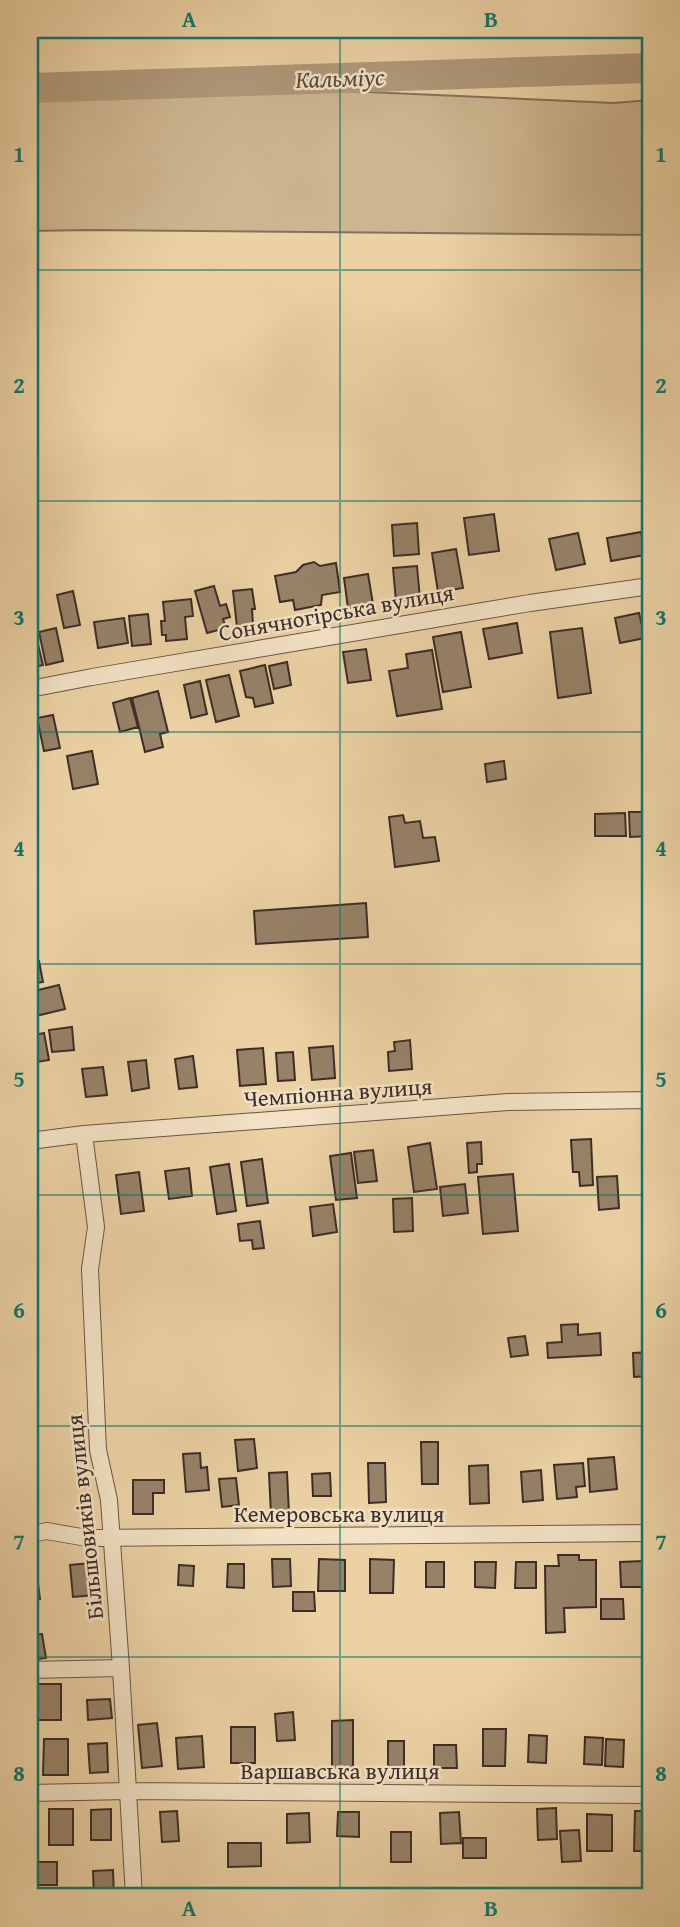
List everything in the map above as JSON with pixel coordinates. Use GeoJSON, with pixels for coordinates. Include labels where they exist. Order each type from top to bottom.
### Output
{"type":"FeatureCollection","features":[{"type":"Feature","properties":{"kind":"street","name":"Сонячногірська вулиця"},"geometry":{"type":"LineString","coordinates":[[30,689],[516,605],[650,586]]}},
{"type":"Feature","properties":{"kind":"street","name":"Чемпіонна вулиця"},"geometry":{"type":"LineString","coordinates":[[30,1141],[84,1134],[508,1102],[650,1100]]}},
{"type":"Feature","properties":{"kind":"street","name":"Більшовиків вулиця"},"geometry":{"type":"LineString","coordinates":[[84,1134],[96,1227],[90,1269],[98,1450],[109,1500],[134,1897]]}},
{"type":"Feature","properties":{"kind":"street","name":"Кемеровська вулиця"},"geometry":{"type":"LineString","coordinates":[[30,1534],[47,1531],[87,1538],[111,1538],[650,1533]]}},
{"type":"Feature","properties":{"kind":"street"},"geometry":{"type":"LineString","coordinates":[[30,1670],[121,1668]]}},
{"type":"Feature","properties":{"kind":"street","name":"Варшавська вулиця"},"geometry":{"type":"LineString","coordinates":[[30,1793],[128,1791],[650,1795]]}},
{"type":"Feature","properties":{"kind":"shaded area"},"geometry":{"type":"Polygon","coordinates":[[[30,77],[614,103],[650,100],[650,235],[30,231],[30,77]]]}},
{"type":"Feature","properties":{"kind":"building"},"geometry":{"type":"Polygon","coordinates":[[[494,514],[499,551],[469,555],[464,518],[494,514]]]}},
{"type":"Feature","properties":{"kind":"building"},"geometry":{"type":"Polygon","coordinates":[[[417,523],[419,554],[394,556],[392,525],[417,523]]]}},
{"type":"Feature","properties":{"kind":"building"},"geometry":{"type":"Polygon","coordinates":[[[641,532],[645,555],[611,561],[607,538],[641,532]]]}},
{"type":"Feature","properties":{"kind":"building"},"geometry":{"type":"Polygon","coordinates":[[[578,533],[585,564],[556,570],[549,539],[578,533]]]}},
{"type":"Feature","properties":{"kind":"building"},"geometry":{"type":"Polygon","coordinates":[[[456,549],[463,588],[438,592],[432,553],[456,549]]]}},
{"type":"Feature","properties":{"kind":"building"},"geometry":{"type":"Polygon","coordinates":[[[314,562],[320,566],[336,563],[340,592],[322,595],[321,605],[295,610],[293,600],[280,602],[275,576],[296,572],[303,565],[314,562]]]}},
{"type":"Feature","properties":{"kind":"building"},"geometry":{"type":"Polygon","coordinates":[[[417,566],[420,599],[396,601],[393,568],[417,566]]]}},
{"type":"Feature","properties":{"kind":"building"},"geometry":{"type":"Polygon","coordinates":[[[368,574],[373,604],[348,608],[344,578],[368,574]]]}},
{"type":"Feature","properties":{"kind":"building"},"geometry":{"type":"Polygon","coordinates":[[[214,586],[220,606],[226,604],[230,617],[223,619],[226,628],[207,633],[195,591],[214,586]]]}},
{"type":"Feature","properties":{"kind":"building"},"geometry":{"type":"Polygon","coordinates":[[[252,589],[255,609],[252,609],[253,625],[237,627],[233,591],[252,589]]]}},
{"type":"Feature","properties":{"kind":"building"},"geometry":{"type":"Polygon","coordinates":[[[73,591],[80,625],[64,628],[57,595],[73,591]]]}},
{"type":"Feature","properties":{"kind":"building"},"geometry":{"type":"Polygon","coordinates":[[[191,599],[193,616],[185,617],[187,639],[166,641],[166,635],[162,635],[161,621],[165,621],[163,602],[191,599]]]}},
{"type":"Feature","properties":{"kind":"building"},"geometry":{"type":"Polygon","coordinates":[[[639,613],[645,638],[620,643],[615,618],[639,613]]]}},
{"type":"Feature","properties":{"kind":"building"},"geometry":{"type":"Polygon","coordinates":[[[148,614],[151,644],[132,646],[129,616],[148,614]]]}},
{"type":"Feature","properties":{"kind":"building"},"geometry":{"type":"Polygon","coordinates":[[[124,618],[128,643],[98,648],[94,622],[124,618]]]}},
{"type":"Feature","properties":{"kind":"building"},"geometry":{"type":"Polygon","coordinates":[[[517,623],[522,653],[489,659],[483,629],[517,623]]]}},
{"type":"Feature","properties":{"kind":"building"},"geometry":{"type":"Polygon","coordinates":[[[56,628],[63,661],[46,665],[39,632],[56,628]]]}},
{"type":"Feature","properties":{"kind":"building"},"geometry":{"type":"Polygon","coordinates":[[[582,628],[591,693],[558,698],[550,632],[582,628]]]}},
{"type":"Feature","properties":{"kind":"building"},"geometry":{"type":"Polygon","coordinates":[[[35,632],[43,665],[30,668],[30,633],[35,632]]]}},
{"type":"Feature","properties":{"kind":"building"},"geometry":{"type":"Polygon","coordinates":[[[461,632],[471,687],[443,692],[433,637],[461,632]]]}},
{"type":"Feature","properties":{"kind":"building"},"geometry":{"type":"Polygon","coordinates":[[[366,649],[371,680],[348,683],[343,652],[366,649]]]}},
{"type":"Feature","properties":{"kind":"building"},"geometry":{"type":"Polygon","coordinates":[[[432,650],[442,709],[397,716],[389,671],[408,668],[406,654],[432,650]]]}},
{"type":"Feature","properties":{"kind":"building"},"geometry":{"type":"Polygon","coordinates":[[[287,662],[291,685],[274,689],[269,666],[287,662]]]}},
{"type":"Feature","properties":{"kind":"building"},"geometry":{"type":"Polygon","coordinates":[[[265,665],[273,703],[255,707],[253,698],[246,697],[240,671],[265,665]]]}},
{"type":"Feature","properties":{"kind":"building"},"geometry":{"type":"Polygon","coordinates":[[[229,675],[239,716],[216,722],[206,680],[229,675]]]}},
{"type":"Feature","properties":{"kind":"building"},"geometry":{"type":"Polygon","coordinates":[[[200,681],[207,714],[191,718],[184,685],[200,681]]]}},
{"type":"Feature","properties":{"kind":"building"},"geometry":{"type":"Polygon","coordinates":[[[158,691],[168,732],[160,734],[163,747],[145,752],[132,698],[158,691]]]}},
{"type":"Feature","properties":{"kind":"building"},"geometry":{"type":"Polygon","coordinates":[[[130,698],[138,727],[120,732],[113,703],[130,698]]]}},
{"type":"Feature","properties":{"kind":"building"},"geometry":{"type":"Polygon","coordinates":[[[53,715],[60,748],[44,751],[37,718],[53,715]]]}},
{"type":"Feature","properties":{"kind":"building"},"geometry":{"type":"Polygon","coordinates":[[[92,751],[98,784],[73,789],[67,756],[92,751]]]}},
{"type":"Feature","properties":{"kind":"building"},"geometry":{"type":"Polygon","coordinates":[[[504,761],[506,779],[487,782],[485,764],[504,761]]]}},
{"type":"Feature","properties":{"kind":"building"},"geometry":{"type":"Polygon","coordinates":[[[629,812],[650,812],[650,836],[630,837],[629,812]]]}},
{"type":"Feature","properties":{"kind":"building"},"geometry":{"type":"Polygon","coordinates":[[[625,813],[626,836],[595,836],[595,814],[625,813]]]}},
{"type":"Feature","properties":{"kind":"building"},"geometry":{"type":"Polygon","coordinates":[[[403,815],[405,823],[420,821],[423,838],[435,837],[439,861],[395,867],[389,817],[403,815]]]}},
{"type":"Feature","properties":{"kind":"building"},"geometry":{"type":"Polygon","coordinates":[[[366,903],[368,937],[256,944],[254,911],[366,903]]]}},
{"type":"Feature","properties":{"kind":"building"},"geometry":{"type":"Polygon","coordinates":[[[39,961],[43,982],[30,984],[30,963],[39,961]]]}},
{"type":"Feature","properties":{"kind":"building"},"geometry":{"type":"Polygon","coordinates":[[[59,985],[65,1009],[32,1017],[30,992],[59,985]]]}},
{"type":"Feature","properties":{"kind":"building"},"geometry":{"type":"Polygon","coordinates":[[[72,1027],[74,1050],[52,1052],[49,1030],[72,1027]]]}},
{"type":"Feature","properties":{"kind":"building"},"geometry":{"type":"Polygon","coordinates":[[[44,1033],[49,1060],[30,1063],[30,1036],[44,1033]]]}},
{"type":"Feature","properties":{"kind":"building"},"geometry":{"type":"Polygon","coordinates":[[[410,1040],[412,1069],[389,1071],[388,1052],[395,1051],[394,1042],[410,1040]]]}},
{"type":"Feature","properties":{"kind":"building"},"geometry":{"type":"Polygon","coordinates":[[[333,1046],[335,1078],[312,1080],[309,1048],[333,1046]]]}},
{"type":"Feature","properties":{"kind":"building"},"geometry":{"type":"Polygon","coordinates":[[[263,1048],[266,1084],[240,1086],[237,1050],[263,1048]]]}},
{"type":"Feature","properties":{"kind":"building"},"geometry":{"type":"Polygon","coordinates":[[[293,1052],[295,1080],[278,1081],[276,1053],[293,1052]]]}},
{"type":"Feature","properties":{"kind":"building"},"geometry":{"type":"Polygon","coordinates":[[[193,1056],[197,1087],[179,1089],[175,1059],[193,1056]]]}},
{"type":"Feature","properties":{"kind":"building"},"geometry":{"type":"Polygon","coordinates":[[[146,1060],[149,1088],[132,1091],[128,1062],[146,1060]]]}},
{"type":"Feature","properties":{"kind":"building"},"geometry":{"type":"Polygon","coordinates":[[[103,1067],[107,1095],[86,1097],[82,1069],[103,1067]]]}},
{"type":"Feature","properties":{"kind":"building"},"geometry":{"type":"Polygon","coordinates":[[[591,1139],[593,1185],[580,1186],[579,1172],[573,1172],[571,1140],[591,1139]]]}},
{"type":"Feature","properties":{"kind":"building"},"geometry":{"type":"Polygon","coordinates":[[[650,1141],[650,1170],[644,1171],[642,1142],[650,1141]]]}},
{"type":"Feature","properties":{"kind":"building"},"geometry":{"type":"Polygon","coordinates":[[[481,1142],[482,1164],[477,1164],[477,1172],[469,1173],[467,1143],[481,1142]]]}},
{"type":"Feature","properties":{"kind":"building"},"geometry":{"type":"Polygon","coordinates":[[[430,1143],[437,1189],[414,1192],[408,1147],[430,1143]]]}},
{"type":"Feature","properties":{"kind":"building"},"geometry":{"type":"Polygon","coordinates":[[[373,1150],[377,1181],[358,1183],[354,1152],[373,1150]]]}},
{"type":"Feature","properties":{"kind":"building"},"geometry":{"type":"Polygon","coordinates":[[[351,1153],[357,1198],[336,1200],[330,1156],[351,1153]]]}},
{"type":"Feature","properties":{"kind":"building"},"geometry":{"type":"Polygon","coordinates":[[[262,1159],[268,1203],[247,1206],[241,1162],[262,1159]]]}},
{"type":"Feature","properties":{"kind":"building"},"geometry":{"type":"Polygon","coordinates":[[[229,1164],[236,1211],[217,1214],[210,1167],[229,1164]]]}},
{"type":"Feature","properties":{"kind":"building"},"geometry":{"type":"Polygon","coordinates":[[[189,1168],[192,1196],[169,1199],[165,1171],[189,1168]]]}},
{"type":"Feature","properties":{"kind":"building"},"geometry":{"type":"Polygon","coordinates":[[[139,1172],[144,1211],[121,1214],[116,1175],[139,1172]]]}},
{"type":"Feature","properties":{"kind":"building"},"geometry":{"type":"Polygon","coordinates":[[[513,1174],[518,1231],[483,1234],[478,1177],[513,1174]]]}},
{"type":"Feature","properties":{"kind":"building"},"geometry":{"type":"Polygon","coordinates":[[[617,1176],[619,1208],[599,1210],[597,1177],[617,1176]]]}},
{"type":"Feature","properties":{"kind":"building"},"geometry":{"type":"Polygon","coordinates":[[[465,1184],[468,1213],[443,1216],[440,1187],[465,1184]]]}},
{"type":"Feature","properties":{"kind":"building"},"geometry":{"type":"Polygon","coordinates":[[[412,1198],[413,1231],[394,1232],[393,1199],[412,1198]]]}},
{"type":"Feature","properties":{"kind":"building"},"geometry":{"type":"Polygon","coordinates":[[[333,1204],[337,1232],[313,1236],[310,1207],[333,1204]]]}},
{"type":"Feature","properties":{"kind":"building"},"geometry":{"type":"Polygon","coordinates":[[[260,1221],[264,1248],[253,1249],[252,1240],[240,1241],[238,1224],[260,1221]]]}},
{"type":"Feature","properties":{"kind":"building"},"geometry":{"type":"Polygon","coordinates":[[[578,1324],[578,1335],[600,1333],[601,1355],[548,1358],[547,1343],[562,1342],[561,1325],[578,1324]]]}},
{"type":"Feature","properties":{"kind":"building"},"geometry":{"type":"Polygon","coordinates":[[[525,1336],[528,1355],[511,1357],[508,1338],[525,1336]]]}},
{"type":"Feature","properties":{"kind":"building"},"geometry":{"type":"Polygon","coordinates":[[[650,1352],[650,1376],[634,1377],[633,1353],[650,1352]]]}},
{"type":"Feature","properties":{"kind":"building"},"geometry":{"type":"Polygon","coordinates":[[[642,1388],[650,1388],[650,1412],[644,1413],[642,1388]]]}},
{"type":"Feature","properties":{"kind":"building"},"geometry":{"type":"Polygon","coordinates":[[[254,1439],[257,1468],[238,1471],[235,1440],[254,1439]]]}},
{"type":"Feature","properties":{"kind":"building"},"geometry":{"type":"Polygon","coordinates":[[[421,1442],[438,1442],[438,1484],[422,1484],[421,1442]]]}},
{"type":"Feature","properties":{"kind":"building"},"geometry":{"type":"Polygon","coordinates":[[[200,1453],[201,1468],[207,1467],[209,1490],[186,1492],[183,1454],[200,1453]]]}},
{"type":"Feature","properties":{"kind":"building"},"geometry":{"type":"Polygon","coordinates":[[[614,1457],[617,1489],[590,1492],[588,1459],[614,1457]]]}},
{"type":"Feature","properties":{"kind":"building"},"geometry":{"type":"Polygon","coordinates":[[[368,1463],[385,1463],[386,1502],[369,1503],[368,1463]]]}},
{"type":"Feature","properties":{"kind":"building"},"geometry":{"type":"Polygon","coordinates":[[[583,1463],[585,1486],[576,1487],[577,1497],[557,1499],[554,1465],[583,1463]]]}},
{"type":"Feature","properties":{"kind":"building"},"geometry":{"type":"Polygon","coordinates":[[[488,1465],[489,1503],[470,1504],[469,1466],[488,1465]]]}},
{"type":"Feature","properties":{"kind":"building"},"geometry":{"type":"Polygon","coordinates":[[[541,1470],[543,1500],[523,1502],[521,1472],[541,1470]]]}},
{"type":"Feature","properties":{"kind":"building"},"geometry":{"type":"Polygon","coordinates":[[[287,1472],[289,1514],[271,1515],[269,1473],[287,1472]]]}},
{"type":"Feature","properties":{"kind":"building"},"geometry":{"type":"Polygon","coordinates":[[[330,1473],[331,1496],[313,1496],[312,1474],[330,1473]]]}},
{"type":"Feature","properties":{"kind":"building"},"geometry":{"type":"Polygon","coordinates":[[[236,1478],[239,1505],[222,1507],[219,1479],[236,1478]]]}},
{"type":"Feature","properties":{"kind":"building"},"geometry":{"type":"Polygon","coordinates":[[[133,1480],[164,1480],[164,1493],[153,1493],[153,1514],[133,1514],[133,1480]]]}},
{"type":"Feature","properties":{"kind":"building"},"geometry":{"type":"Polygon","coordinates":[[[558,1555],[579,1555],[579,1560],[596,1560],[596,1607],[564,1608],[565,1632],[546,1633],[545,1566],[559,1566],[558,1555]]]}},
{"type":"Feature","properties":{"kind":"building"},"geometry":{"type":"Polygon","coordinates":[[[272,1559],[290,1559],[291,1586],[273,1587],[272,1559]]]}},
{"type":"Feature","properties":{"kind":"building"},"geometry":{"type":"Polygon","coordinates":[[[319,1559],[345,1560],[345,1591],[318,1591],[319,1559]]]}},
{"type":"Feature","properties":{"kind":"building"},"geometry":{"type":"Polygon","coordinates":[[[370,1559],[394,1560],[393,1593],[370,1593],[370,1559]]]}},
{"type":"Feature","properties":{"kind":"building"},"geometry":{"type":"Polygon","coordinates":[[[643,1561],[644,1587],[621,1587],[620,1562],[643,1561]]]}},
{"type":"Feature","properties":{"kind":"building"},"geometry":{"type":"Polygon","coordinates":[[[426,1562],[444,1562],[444,1587],[426,1587],[426,1562]]]}},
{"type":"Feature","properties":{"kind":"building"},"geometry":{"type":"Polygon","coordinates":[[[475,1562],[496,1562],[495,1588],[475,1587],[475,1562]]]}},
{"type":"Feature","properties":{"kind":"building"},"geometry":{"type":"Polygon","coordinates":[[[516,1562],[536,1562],[536,1588],[515,1588],[516,1562]]]}},
{"type":"Feature","properties":{"kind":"building"},"geometry":{"type":"Polygon","coordinates":[[[91,1563],[95,1595],[73,1597],[70,1565],[91,1563]]]}},
{"type":"Feature","properties":{"kind":"building"},"geometry":{"type":"Polygon","coordinates":[[[228,1564],[244,1564],[244,1588],[227,1587],[228,1564]]]}},
{"type":"Feature","properties":{"kind":"building"},"geometry":{"type":"Polygon","coordinates":[[[179,1565],[194,1566],[193,1586],[178,1585],[179,1565]]]}},
{"type":"Feature","properties":{"kind":"building"},"geometry":{"type":"Polygon","coordinates":[[[36,1568],[40,1599],[30,1600],[30,1569],[36,1568]]]}},
{"type":"Feature","properties":{"kind":"building"},"geometry":{"type":"Polygon","coordinates":[[[293,1592],[314,1592],[315,1611],[293,1611],[293,1592]]]}},
{"type":"Feature","properties":{"kind":"building"},"geometry":{"type":"Polygon","coordinates":[[[601,1599],[623,1599],[624,1619],[601,1619],[601,1599]]]}},
{"type":"Feature","properties":{"kind":"building"},"geometry":{"type":"Polygon","coordinates":[[[42,1634],[46,1658],[30,1660],[30,1635],[42,1634]]]}},
{"type":"Feature","properties":{"kind":"building"},"geometry":{"type":"Polygon","coordinates":[[[37,1684],[61,1684],[61,1720],[37,1720],[37,1684]]]}},
{"type":"Feature","properties":{"kind":"building"},"geometry":{"type":"Polygon","coordinates":[[[110,1699],[112,1718],[88,1720],[87,1700],[110,1699]]]}},
{"type":"Feature","properties":{"kind":"building"},"geometry":{"type":"Polygon","coordinates":[[[293,1712],[295,1740],[277,1741],[275,1714],[293,1712]]]}},
{"type":"Feature","properties":{"kind":"building"},"geometry":{"type":"Polygon","coordinates":[[[353,1720],[353,1767],[332,1768],[332,1721],[353,1720]]]}},
{"type":"Feature","properties":{"kind":"building"},"geometry":{"type":"Polygon","coordinates":[[[157,1723],[162,1766],[142,1768],[138,1725],[157,1723]]]}},
{"type":"Feature","properties":{"kind":"building"},"geometry":{"type":"Polygon","coordinates":[[[231,1727],[255,1727],[255,1763],[231,1763],[231,1727]]]}},
{"type":"Feature","properties":{"kind":"building"},"geometry":{"type":"Polygon","coordinates":[[[483,1729],[506,1729],[505,1766],[483,1766],[483,1729]]]}},
{"type":"Feature","properties":{"kind":"building"},"geometry":{"type":"Polygon","coordinates":[[[529,1735],[547,1736],[546,1763],[528,1762],[529,1735]]]}},
{"type":"Feature","properties":{"kind":"building"},"geometry":{"type":"Polygon","coordinates":[[[202,1736],[204,1767],[178,1769],[176,1738],[202,1736]]]}},
{"type":"Feature","properties":{"kind":"building"},"geometry":{"type":"Polygon","coordinates":[[[585,1737],[603,1738],[602,1765],[584,1764],[585,1737]]]}},
{"type":"Feature","properties":{"kind":"building"},"geometry":{"type":"Polygon","coordinates":[[[44,1739],[68,1739],[68,1775],[43,1775],[44,1739]]]}},
{"type":"Feature","properties":{"kind":"building"},"geometry":{"type":"Polygon","coordinates":[[[606,1739],[624,1740],[623,1767],[605,1766],[606,1739]]]}},
{"type":"Feature","properties":{"kind":"building"},"geometry":{"type":"Polygon","coordinates":[[[388,1741],[404,1741],[404,1766],[388,1766],[388,1741]]]}},
{"type":"Feature","properties":{"kind":"building"},"geometry":{"type":"Polygon","coordinates":[[[107,1743],[108,1772],[90,1773],[88,1744],[107,1743]]]}},
{"type":"Feature","properties":{"kind":"building"},"geometry":{"type":"Polygon","coordinates":[[[434,1745],[456,1745],[457,1768],[434,1768],[434,1745]]]}},
{"type":"Feature","properties":{"kind":"building"},"geometry":{"type":"Polygon","coordinates":[[[556,1808],[557,1839],[538,1840],[537,1809],[556,1808]]]}},
{"type":"Feature","properties":{"kind":"building"},"geometry":{"type":"Polygon","coordinates":[[[49,1809],[73,1809],[73,1845],[49,1845],[49,1809]]]}},
{"type":"Feature","properties":{"kind":"building"},"geometry":{"type":"Polygon","coordinates":[[[111,1809],[111,1840],[91,1840],[91,1810],[111,1809]]]}},
{"type":"Feature","properties":{"kind":"building"},"geometry":{"type":"Polygon","coordinates":[[[177,1811],[179,1841],[162,1842],[160,1812],[177,1811]]]}},
{"type":"Feature","properties":{"kind":"building"},"geometry":{"type":"Polygon","coordinates":[[[635,1811],[650,1811],[650,1851],[634,1851],[635,1811]]]}},
{"type":"Feature","properties":{"kind":"building"},"geometry":{"type":"Polygon","coordinates":[[[338,1812],[359,1812],[359,1837],[337,1836],[338,1812]]]}},
{"type":"Feature","properties":{"kind":"building"},"geometry":{"type":"Polygon","coordinates":[[[459,1812],[461,1843],[441,1844],[440,1813],[459,1812]]]}},
{"type":"Feature","properties":{"kind":"building"},"geometry":{"type":"Polygon","coordinates":[[[309,1813],[310,1842],[287,1843],[287,1814],[309,1813]]]}},
{"type":"Feature","properties":{"kind":"building"},"geometry":{"type":"Polygon","coordinates":[[[587,1814],[612,1815],[612,1851],[587,1851],[587,1814]]]}},
{"type":"Feature","properties":{"kind":"building"},"geometry":{"type":"Polygon","coordinates":[[[579,1830],[581,1861],[562,1862],[560,1831],[579,1830]]]}},
{"type":"Feature","properties":{"kind":"building"},"geometry":{"type":"Polygon","coordinates":[[[391,1832],[411,1832],[411,1862],[391,1862],[391,1832]]]}},
{"type":"Feature","properties":{"kind":"building"},"geometry":{"type":"Polygon","coordinates":[[[463,1838],[486,1838],[486,1858],[463,1858],[463,1838]]]}},
{"type":"Feature","properties":{"kind":"building"},"geometry":{"type":"Polygon","coordinates":[[[228,1843],[261,1843],[261,1866],[228,1867],[228,1843]]]}},
{"type":"Feature","properties":{"kind":"building"},"geometry":{"type":"Polygon","coordinates":[[[35,1862],[57,1862],[57,1885],[35,1885],[35,1862]]]}},
{"type":"Feature","properties":{"kind":"building"},"geometry":{"type":"Polygon","coordinates":[[[113,1870],[114,1897],[94,1897],[93,1871],[113,1870]]]}},
{"type":"Feature","properties":{"kind":"waterway","name":"Кальміус"},"geometry":{"type":"LineString","coordinates":[[30,88],[650,68]]}}]}
